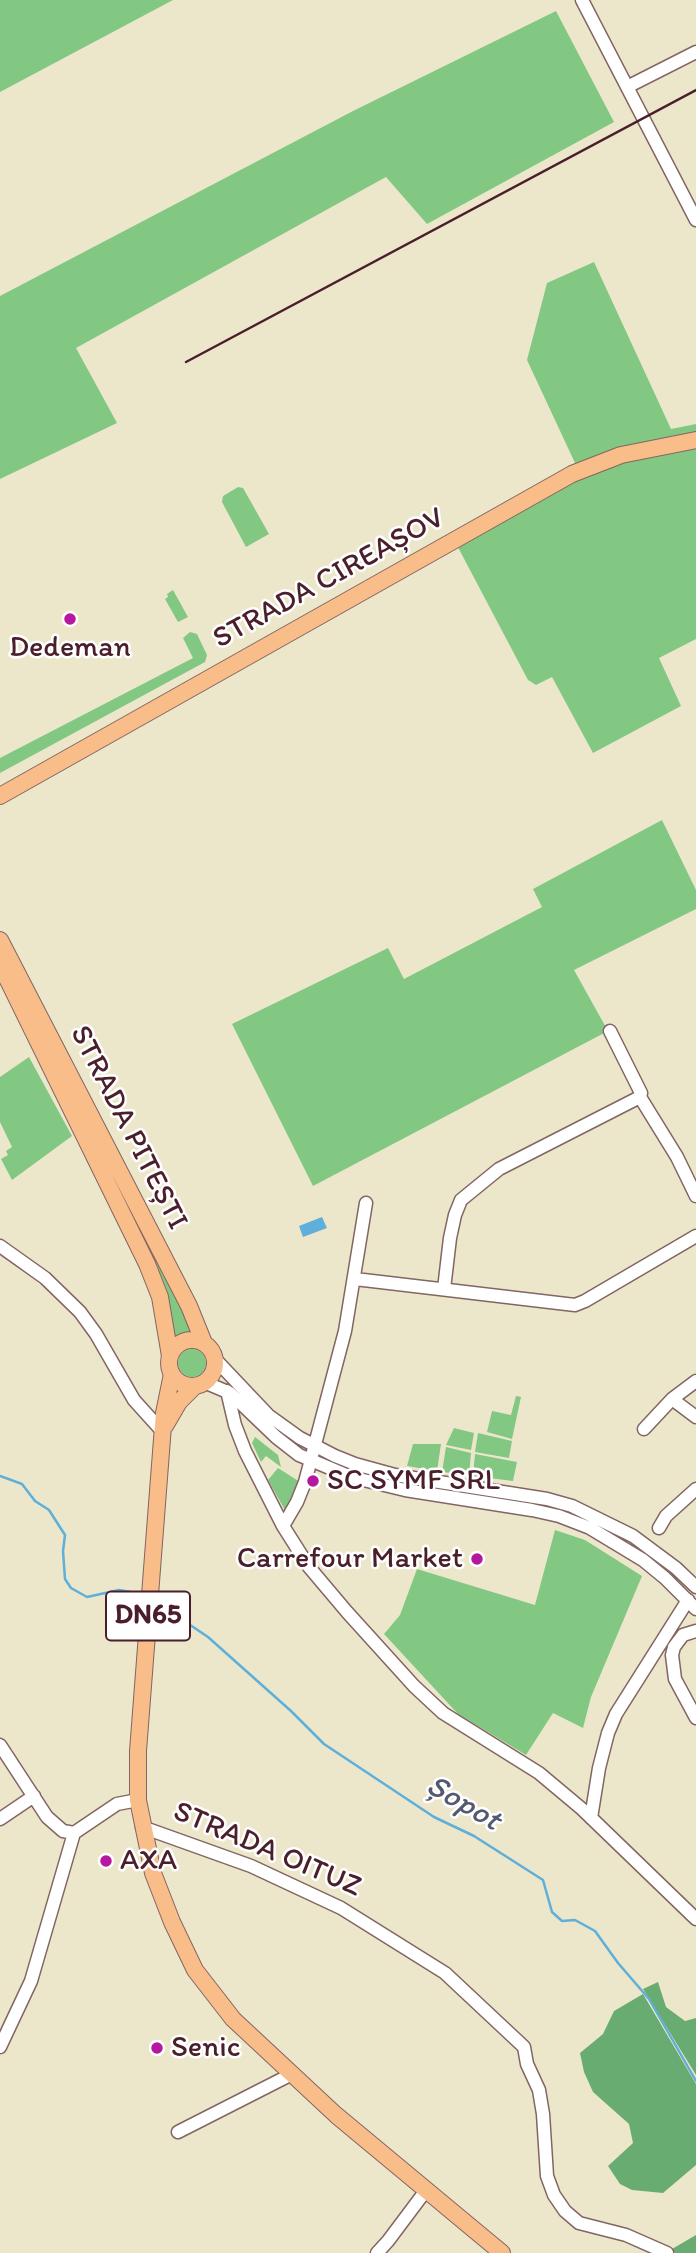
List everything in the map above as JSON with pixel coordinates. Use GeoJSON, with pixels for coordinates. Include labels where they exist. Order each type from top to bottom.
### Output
{"type":"FeatureCollection","features":[{"type":"Feature","properties":{"kind":"main road","name":"STRADA CIREAȘOV"},"geometry":{"type":"LineString","coordinates":[[0,796],[572,474],[621,455],[696,440]]}},
{"type":"Feature","properties":{"kind":"main road","name":"STRADA PITEȘTI"},"geometry":{"type":"LineString","coordinates":[[0,940],[155,1283],[164,1313],[170,1356]]}},
{"type":"Feature","properties":{"kind":"main road","name":"STRADA PITEȘTI"},"geometry":{"type":"LineString","coordinates":[[0,964],[183,1294],[204,1343]]}},
{"type":"Feature","properties":{"kind":"main road"},"geometry":{"type":"LineString","coordinates":[[196,1340],[204,1343],[214,1358],[212,1373],[199,1384],[180,1383],[172,1374],[170,1356],[181,1343],[196,1340]]}},
{"type":"Feature","properties":{"kind":"main road","name":"STRADA OITUZ"},"geometry":{"type":"LineString","coordinates":[[142,1827],[138,1800],[138,1751],[162,1431],[172,1374]]}},
{"type":"Feature","properties":{"kind":"main road","name":"STRADA OITUZ"},"geometry":{"type":"LineString","coordinates":[[162,1431],[179,1402],[199,1384]]}},
{"type":"Feature","properties":{"kind":"main road","name":"DN65"},"geometry":{"type":"LineString","coordinates":[[142,1827],[153,1873],[172,1922],[195,1970],[233,2019],[336,2115],[502,2253]]}},
{"type":"Feature","properties":{"kind":"street"},"geometry":{"type":"LineString","coordinates":[[582,0],[696,220]]}},
{"type":"Feature","properties":{"kind":"street"},"geometry":{"type":"LineString","coordinates":[[627,87],[696,51]]}},
{"type":"Feature","properties":{"kind":"street"},"geometry":{"type":"LineString","coordinates":[[610,1031],[641,1093],[640,1097],[677,1157],[696,1196]]}},
{"type":"Feature","properties":{"kind":"street"},"geometry":{"type":"LineString","coordinates":[[444,1289],[450,1238],[461,1200],[499,1169],[640,1097]]}},
{"type":"Feature","properties":{"kind":"street"},"geometry":{"type":"LineString","coordinates":[[283,1526],[297,1502],[311,1461],[345,1331],[366,1203]]}},
{"type":"Feature","properties":{"kind":"street"},"geometry":{"type":"LineString","coordinates":[[355,1279],[575,1305],[696,1236]]}},
{"type":"Feature","properties":{"kind":"street"},"geometry":{"type":"LineString","coordinates":[[0,1246],[46,1278],[80,1312],[96,1334],[134,1400],[162,1431]]}},
{"type":"Feature","properties":{"kind":"street"},"geometry":{"type":"LineString","coordinates":[[214,1358],[268,1415],[315,1446],[355,1464],[377,1471],[556,1501],[587,1512],[692,1604],[616,1714],[598,1768],[591,1818]]}},
{"type":"Feature","properties":{"kind":"street"},"geometry":{"type":"LineString","coordinates":[[644,1429],[672,1399],[696,1381]]}},
{"type":"Feature","properties":{"kind":"street"},"geometry":{"type":"LineString","coordinates":[[199,1384],[227,1391],[265,1428],[311,1461],[378,1485],[559,1516],[607,1529],[660,1555],[696,1587]]}},
{"type":"Feature","properties":{"kind":"street"},"geometry":{"type":"LineString","coordinates":[[227,1391],[235,1425],[245,1451],[283,1526],[309,1567],[347,1612],[414,1686],[443,1713],[538,1773],[591,1818],[696,1919]]}},
{"type":"Feature","properties":{"kind":"street"},"geometry":{"type":"LineString","coordinates":[[672,1399],[696,1417]]}},
{"type":"Feature","properties":{"kind":"street"},"geometry":{"type":"LineString","coordinates":[[245,1451],[248,1436],[256,1429],[265,1428]]}},
{"type":"Feature","properties":{"kind":"street"},"geometry":{"type":"LineString","coordinates":[[659,1528],[666,1516],[696,1489]]}},
{"type":"Feature","properties":{"kind":"street"},"geometry":{"type":"LineString","coordinates":[[651,1566],[660,1555]]}},
{"type":"Feature","properties":{"kind":"street"},"geometry":{"type":"LineString","coordinates":[[696,1631],[683,1635],[674,1647],[672,1655],[675,1679],[696,1718]]}},
{"type":"Feature","properties":{"kind":"street"},"geometry":{"type":"LineString","coordinates":[[0,1745],[54,1825],[63,1831],[74,1833]]}},
{"type":"Feature","properties":{"kind":"street"},"geometry":{"type":"LineString","coordinates":[[0,1819],[34,1797]]}},
{"type":"Feature","properties":{"kind":"street"},"geometry":{"type":"LineString","coordinates":[[0,2047],[31,1981],[74,1833],[117,1804],[138,1800]]}},
{"type":"Feature","properties":{"kind":"street","name":"STRADA OITUZ"},"geometry":{"type":"LineString","coordinates":[[142,1827],[251,1866],[341,1908],[445,1973],[524,2048],[527,2064],[539,2090],[547,2176],[554,2195],[565,2211],[579,2223],[626,2235],[667,2253]]}},
{"type":"Feature","properties":{"kind":"street"},"geometry":{"type":"LineString","coordinates":[[178,2132],[292,2074]]}},
{"type":"Feature","properties":{"kind":"street"},"geometry":{"type":"LineString","coordinates":[[377,2253],[427,2189]]}},
{"type":"Feature","properties":{"kind":"green space"},"geometry":{"type":"Polygon","coordinates":[[[0,0],[173,0],[0,92],[0,0]]]}},
{"type":"Feature","properties":{"kind":"green space"},"geometry":{"type":"Polygon","coordinates":[[[556,11],[614,122],[427,224],[386,177],[76,348],[117,423],[0,479],[0,296],[353,111],[556,11]]]}},
{"type":"Feature","properties":{"kind":"green space"},"geometry":{"type":"Polygon","coordinates":[[[594,262],[671,429],[696,424],[696,639],[659,658],[681,706],[593,753],[552,677],[536,685],[528,680],[451,534],[575,463],[527,360],[547,283],[594,262]]]}},
{"type":"Feature","properties":{"kind":"green space"},"geometry":{"type":"Polygon","coordinates":[[[238,487],[243,488],[269,534],[246,547],[222,502],[223,496],[238,487]]]}},
{"type":"Feature","properties":{"kind":"green space"},"geometry":{"type":"Polygon","coordinates":[[[173,590],[188,617],[178,622],[165,599],[173,590]]]}},
{"type":"Feature","properties":{"kind":"green space"},"geometry":{"type":"Polygon","coordinates":[[[190,632],[197,634],[207,655],[205,662],[0,773],[0,758],[193,658],[183,638],[190,632]]]}},
{"type":"Feature","properties":{"kind":"green space"},"geometry":{"type":"Polygon","coordinates":[[[662,820],[696,890],[696,909],[574,970],[608,1031],[313,1186],[232,1024],[388,948],[404,979],[542,907],[533,889],[662,820]]]}},
{"type":"Feature","properties":{"kind":"green space"},"geometry":{"type":"Polygon","coordinates":[[[29,1057],[72,1136],[12,1180],[1,1159],[8,1155],[6,1151],[12,1147],[0,1122],[0,1077],[29,1057]]]}},
{"type":"Feature","properties":{"kind":"green space"},"geometry":{"type":"Polygon","coordinates":[[[134,1205],[198,1335],[189,1334],[174,1340],[128,1208],[134,1205]]]}},
{"type":"Feature","properties":{"kind":"green space"},"geometry":{"type":"Polygon","coordinates":[[[192,1349],[202,1353],[206,1363],[202,1373],[192,1377],[182,1373],[178,1363],[182,1353],[192,1349]]]}},
{"type":"Feature","properties":{"kind":"green space"},"geometry":{"type":"Polygon","coordinates":[[[516,1396],[521,1397],[512,1439],[487,1432],[492,1411],[511,1415],[516,1396]]]}},
{"type":"Feature","properties":{"kind":"green space"},"geometry":{"type":"Polygon","coordinates":[[[454,1428],[474,1433],[471,1450],[446,1445],[454,1428]]]}},
{"type":"Feature","properties":{"kind":"green space"},"geometry":{"type":"Polygon","coordinates":[[[478,1433],[512,1441],[509,1458],[475,1452],[478,1433]]]}},
{"type":"Feature","properties":{"kind":"green space"},"geometry":{"type":"Polygon","coordinates":[[[255,1437],[278,1455],[281,1467],[266,1456],[261,1462],[252,1443],[255,1437]]]}},
{"type":"Feature","properties":{"kind":"green space"},"geometry":{"type":"Polygon","coordinates":[[[413,1444],[441,1444],[437,1471],[407,1466],[413,1444]]]}},
{"type":"Feature","properties":{"kind":"green space"},"geometry":{"type":"Polygon","coordinates":[[[446,1447],[471,1453],[469,1475],[442,1472],[446,1447]]]}},
{"type":"Feature","properties":{"kind":"green space"},"geometry":{"type":"Polygon","coordinates":[[[475,1454],[517,1462],[513,1481],[473,1476],[475,1454]]]}},
{"type":"Feature","properties":{"kind":"green space"},"geometry":{"type":"Polygon","coordinates":[[[278,1468],[300,1482],[286,1512],[268,1480],[278,1468]]]}},
{"type":"Feature","properties":{"kind":"green space"},"geometry":{"type":"Polygon","coordinates":[[[555,1530],[585,1540],[642,1576],[591,1697],[583,1728],[553,1713],[526,1755],[458,1714],[384,1634],[400,1615],[417,1569],[535,1605],[555,1530]]]}},
{"type":"Feature","properties":{"kind":"green space"},"geometry":{"type":"Polygon","coordinates":[[[658,1982],[666,2007],[685,2021],[696,2018],[696,2075],[643,1989],[658,1982]]]}},
{"type":"Feature","properties":{"kind":"green space"},"geometry":{"type":"Polygon","coordinates":[[[643,1994],[696,2084],[696,2165],[663,2193],[632,2190],[620,2184],[608,2166],[633,2143],[629,2124],[593,2092],[584,2072],[580,2053],[603,2034],[614,2011],[643,1994]]]}},
{"type":"Feature","properties":{"kind":"green space"},"geometry":{"type":"Polygon","coordinates":[[[696,2235],[696,2253],[675,2253],[672,2249],[696,2235]]]}},
{"type":"Feature","properties":{"kind":"water"},"geometry":{"type":"Polygon","coordinates":[[[322,1217],[327,1228],[303,1237],[299,1226],[322,1217]]]}},
{"type":"Feature","properties":{"kind":"waterway","name":"Șopot"},"geometry":{"type":"LineString","coordinates":[[0,1476],[22,1484],[35,1501],[49,1510],[65,1535],[65,1579],[71,1588],[87,1597],[119,1590],[142,1594]]}},
{"type":"Feature","properties":{"kind":"waterway","name":"Șopot"},"geometry":{"type":"LineString","coordinates":[[156,1602],[208,1637],[324,1744],[434,1817],[474,1836],[543,1880],[552,1912],[562,1921],[575,1920],[595,1931],[649,1999],[696,2081]]}},
{"type":"Feature","properties":{"kind":"railway"},"geometry":{"type":"LineString","coordinates":[[186,362],[696,90]]}},
{"type":"Feature","properties":{"kind":"place","name":"Dedeman"},"geometry":{"type":"Point","coordinates":[70,619]}},
{"type":"Feature","properties":{"kind":"place","name":"SC SYMF SRL"},"geometry":{"type":"Point","coordinates":[313,1481]}},
{"type":"Feature","properties":{"kind":"place","name":"Carrefour Market"},"geometry":{"type":"Point","coordinates":[477,1559]}},
{"type":"Feature","properties":{"kind":"place","name":"AXA"},"geometry":{"type":"Point","coordinates":[106,1861]}},
{"type":"Feature","properties":{"kind":"place","name":"Senic"},"geometry":{"type":"Point","coordinates":[157,2048]}}]}
